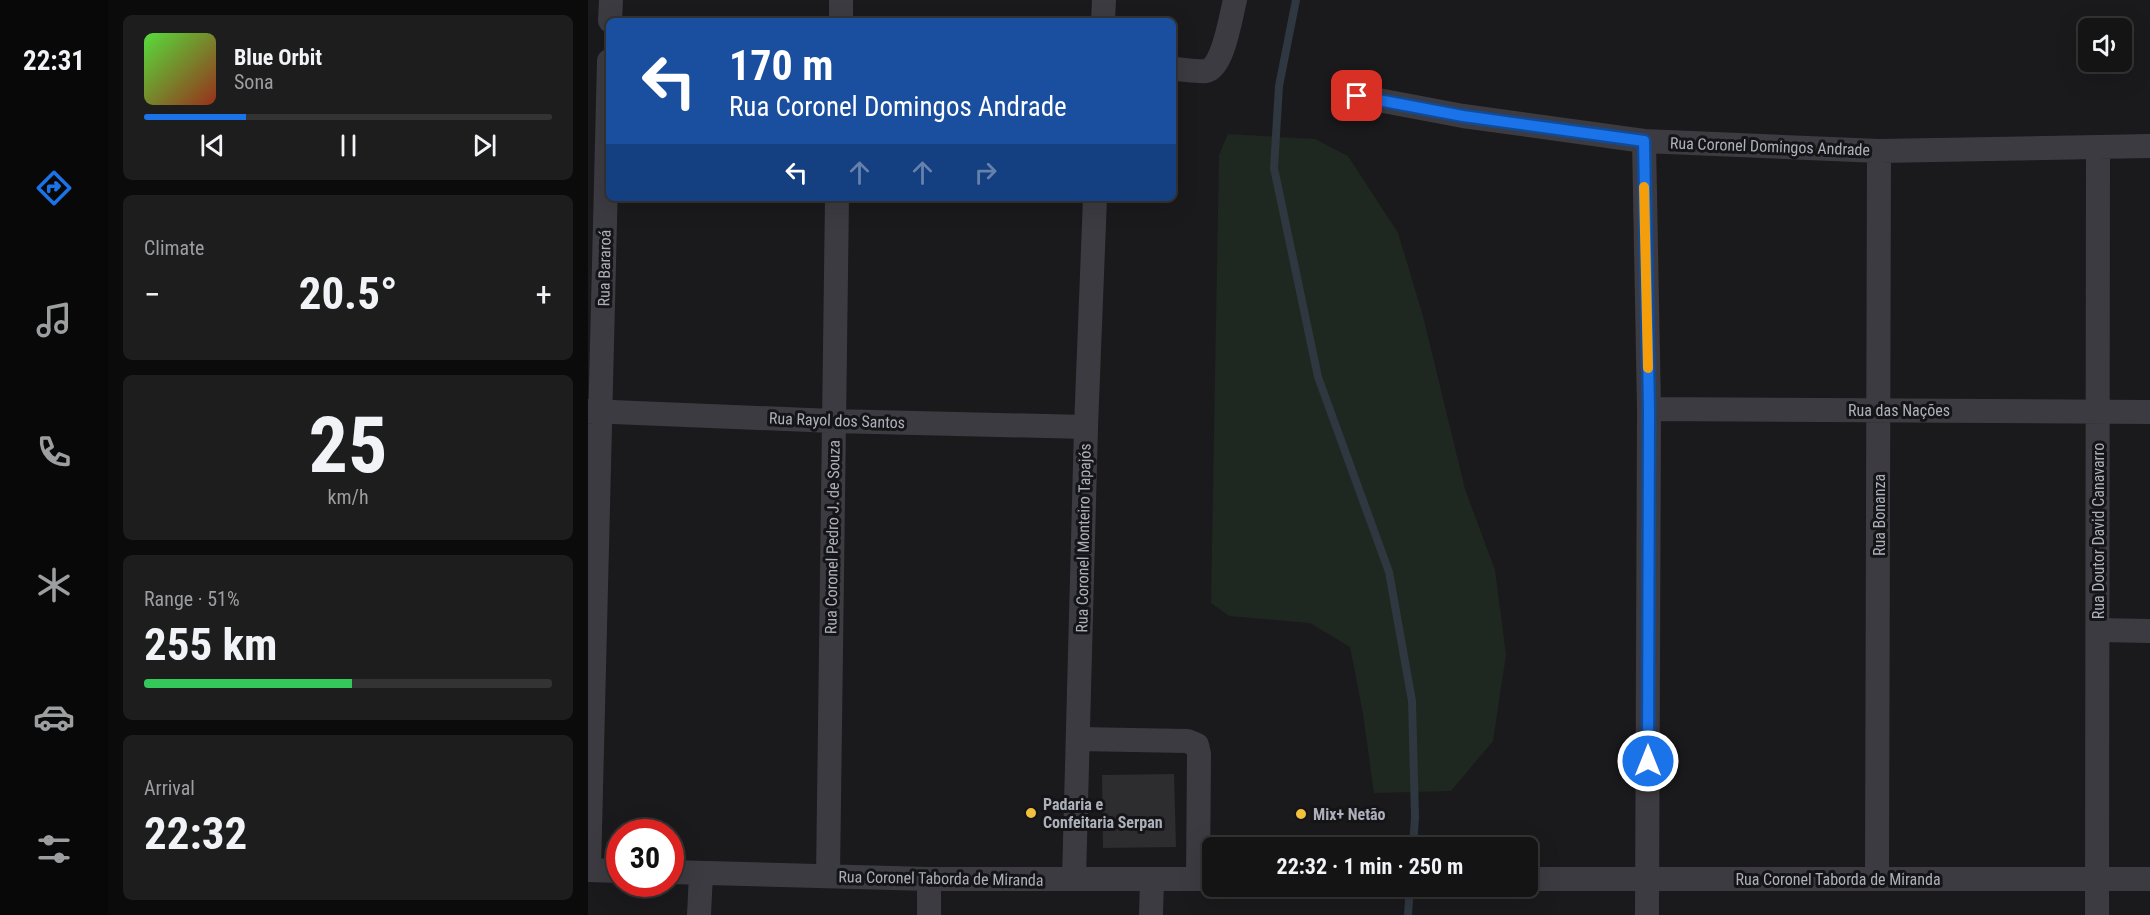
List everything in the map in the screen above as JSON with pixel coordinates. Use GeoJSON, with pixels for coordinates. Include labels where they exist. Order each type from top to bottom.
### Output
{"type":"FeatureCollection","features":[{"type":"Feature","properties":{"kind":"street"},"geometry":{"type":"LineString","coordinates":[[610,0],[610,18]]}},
{"type":"Feature","properties":{"kind":"street"},"geometry":{"type":"LineString","coordinates":[[841,0],[841,18]]}},
{"type":"Feature","properties":{"kind":"street"},"geometry":{"type":"LineString","coordinates":[[1103,18],[1104,0]]}},
{"type":"Feature","properties":{"kind":"street"},"geometry":{"type":"LineString","coordinates":[[1176,69],[1208,71],[1215,66],[1221,57],[1235,0]]}},
{"type":"Feature","properties":{"kind":"street","name":"Rua Bararoá"},"geometry":{"type":"LineString","coordinates":[[588,870],[597,170],[606,89]]}},
{"type":"Feature","properties":{"kind":"street","name":"Rua Coronel Domingos Andrade"},"geometry":{"type":"LineString","coordinates":[[1357,96],[1463,116],[1644,141],[1879,151],[2150,146]]}},
{"type":"Feature","properties":{"kind":"street"},"geometry":{"type":"LineString","coordinates":[[1644,141],[1649,409],[1647,915]]}},
{"type":"Feature","properties":{"kind":"street","name":"Rua Doutor David Canavarro"},"geometry":{"type":"LineString","coordinates":[[2097,915],[2098,147]]}},
{"type":"Feature","properties":{"kind":"street","name":"Rua Bonanza"},"geometry":{"type":"LineString","coordinates":[[1876,879],[1879,151]]}},
{"type":"Feature","properties":{"kind":"street","name":"Rua Coronel Pedro J. de Souza"},"geometry":{"type":"LineString","coordinates":[[828,876],[837,201]]}},
{"type":"Feature","properties":{"kind":"street","name":"Rua Coronel Monteiro Tapajós"},"geometry":{"type":"LineString","coordinates":[[1074,879],[1086,427],[1095,201]]}},
{"type":"Feature","properties":{"kind":"street","name":"Rua das Nações"},"geometry":{"type":"LineString","coordinates":[[1649,409],[2150,411]]}},
{"type":"Feature","properties":{"kind":"street","name":"Rua Rayol dos Santos"},"geometry":{"type":"LineString","coordinates":[[594,411],[833,421],[1086,427]]}},
{"type":"Feature","properties":{"kind":"street"},"geometry":{"type":"LineString","coordinates":[[2098,630],[2150,631]]}},
{"type":"Feature","properties":{"kind":"street"},"geometry":{"type":"LineString","coordinates":[[1078,739],[1186,741],[1197,745],[1203,837]]}},
{"type":"Feature","properties":{"kind":"street"},"geometry":{"type":"LineString","coordinates":[[588,870],[606,871]]}},
{"type":"Feature","properties":{"kind":"street","name":"Rua Coronel Taborda de Miranda"},"geometry":{"type":"LineString","coordinates":[[684,872],[930,879],[1202,879]]}},
{"type":"Feature","properties":{"kind":"street"},"geometry":{"type":"LineString","coordinates":[[699,915],[701,873]]}},
{"type":"Feature","properties":{"kind":"street"},"geometry":{"type":"LineString","coordinates":[[929,915],[930,879]]}},
{"type":"Feature","properties":{"kind":"street"},"geometry":{"type":"LineString","coordinates":[[1151,915],[1152,879]]}},
{"type":"Feature","properties":{"kind":"street","name":"Rua Coronel Taborda de Miranda"},"geometry":{"type":"LineString","coordinates":[[1538,879],[2150,879]]}},
{"type":"Feature","properties":{"kind":"shaded area"},"geometry":{"type":"Polygon","coordinates":[[[1228,134],[1315,139],[1348,156],[1398,233],[1423,316],[1465,489],[1495,570],[1506,655],[1493,741],[1451,791],[1374,793],[1363,714],[1350,647],[1310,623],[1229,616],[1211,603],[1219,155],[1228,134]]]}},
{"type":"Feature","properties":{"kind":"building"},"geometry":{"type":"Polygon","coordinates":[[[1174,774],[1176,847],[1103,848],[1102,775],[1174,774]]]}},
{"type":"Feature","properties":{"kind":"waterway"},"geometry":{"type":"LineString","coordinates":[[1296,0],[1279,86],[1274,168],[1318,377],[1389,572],[1412,701],[1414,837]]}},
{"type":"Feature","properties":{"kind":"waterway"},"geometry":{"type":"LineString","coordinates":[[1408,915],[1409,897]]}},
{"type":"Feature","properties":{"kind":"slow traffic"},"geometry":{"type":"LineString","coordinates":[[1644,187],[1648,368]]}},
{"type":"Feature","properties":{"kind":"place","name":"Padaria e Confeitaria Serpan"},"geometry":{"type":"Point","coordinates":[1031,813]}},
{"type":"Feature","properties":{"kind":"place","name":"Mix+ Netão"},"geometry":{"type":"Point","coordinates":[1301,814]}},
{"type":"Feature","properties":{"kind":"route"},"geometry":{"type":"LineString","coordinates":[[1357,96],[1463,116],[1644,141],[1649,409],[1648,761]]}}]}
